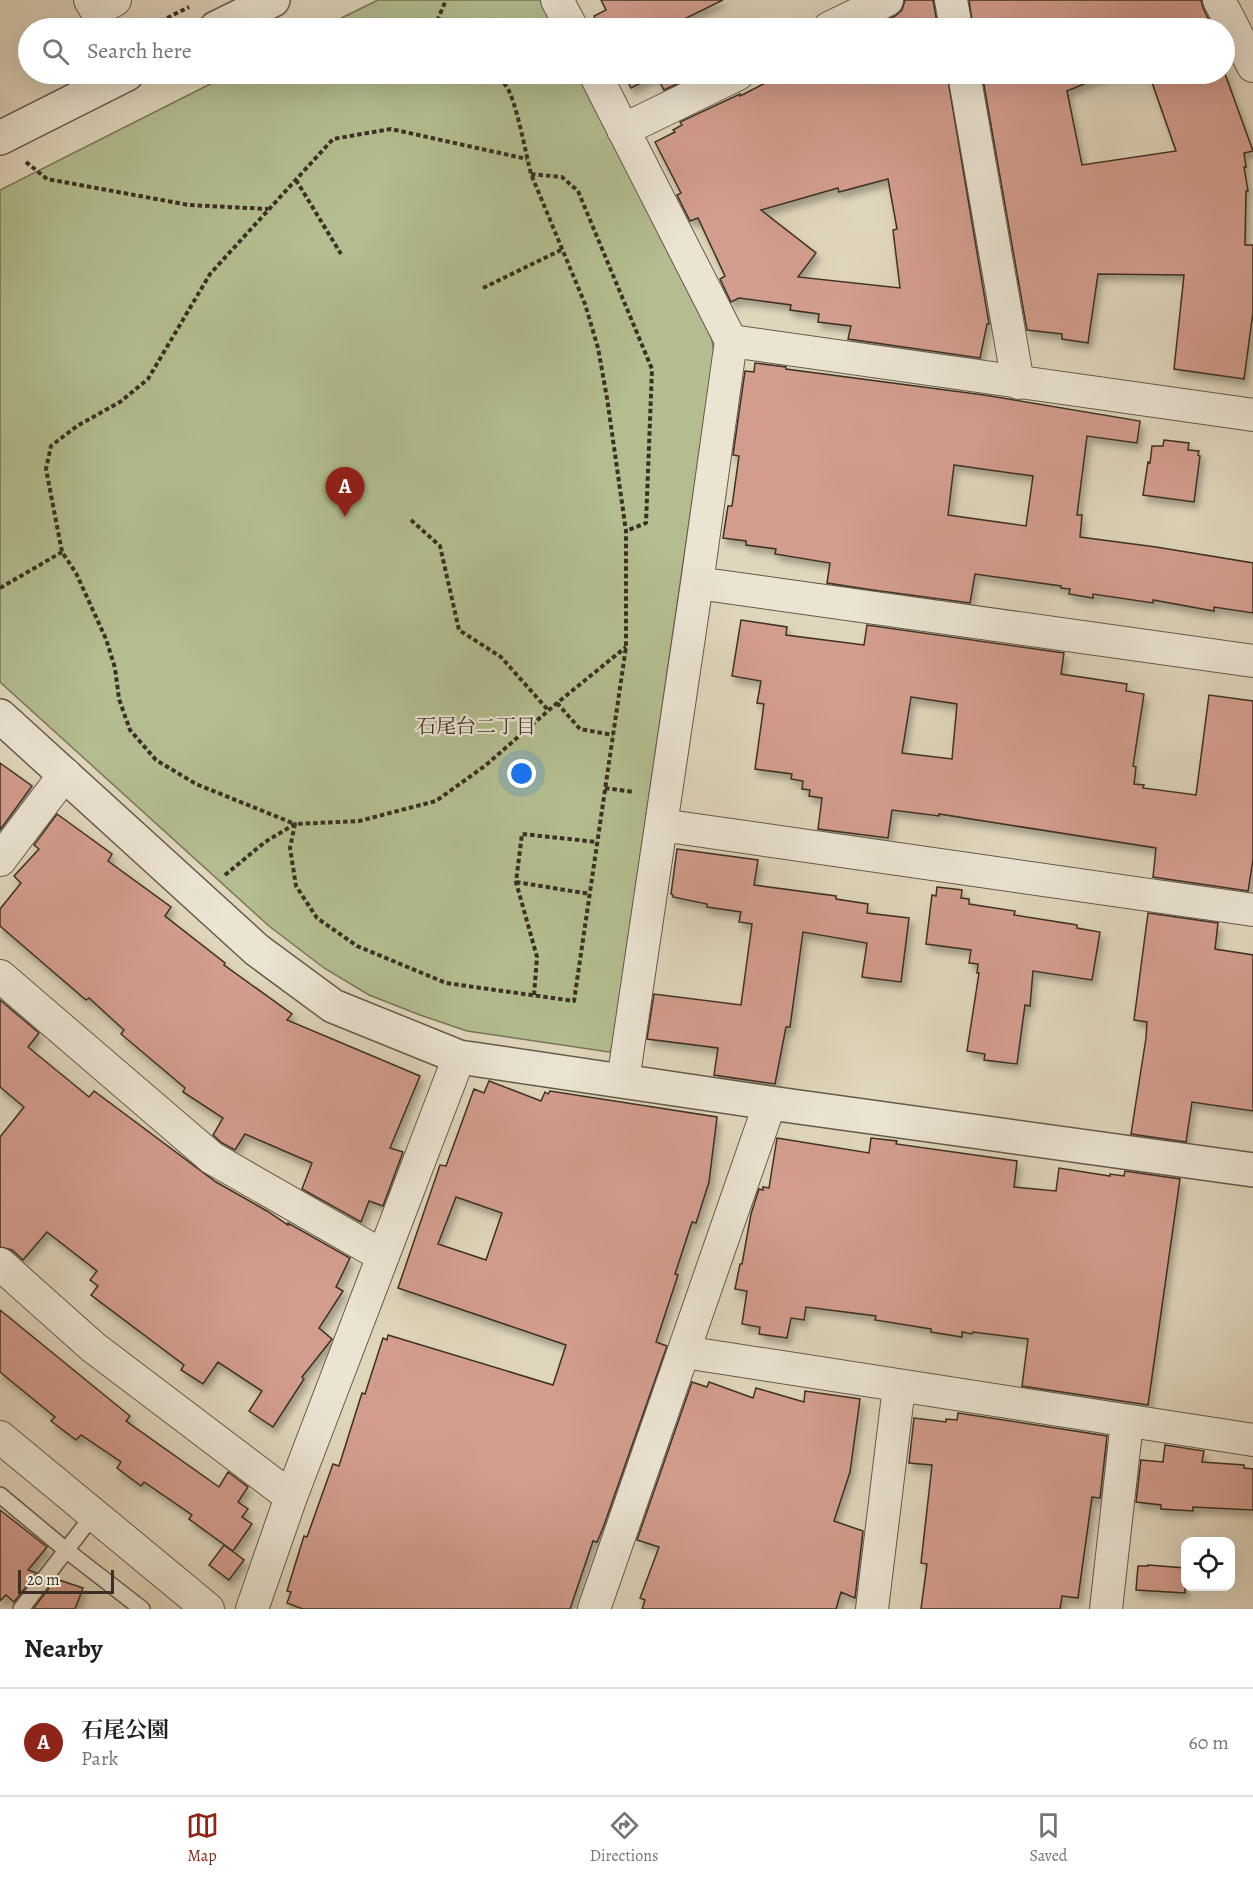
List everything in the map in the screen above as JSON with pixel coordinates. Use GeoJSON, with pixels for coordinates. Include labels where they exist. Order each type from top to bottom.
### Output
{"type":"FeatureCollection","features":[{"type":"Feature","properties":{"kind":"street"},"geometry":{"type":"LineString","coordinates":[[90,0],[96,10],[115,0]]}},
{"type":"Feature","properties":{"kind":"street"},"geometry":{"type":"LineString","coordinates":[[236,18],[273,0]]}},
{"type":"Feature","properties":{"kind":"street"},"geometry":{"type":"LineString","coordinates":[[557,0],[567,18]]}},
{"type":"Feature","properties":{"kind":"street"},"geometry":{"type":"LineString","coordinates":[[850,18],[887,0]]}},
{"type":"Feature","properties":{"kind":"street"},"geometry":{"type":"LineString","coordinates":[[951,0],[954,18]]}},
{"type":"Feature","properties":{"kind":"street"},"geometry":{"type":"LineString","coordinates":[[1219,0],[1228,18]]}},
{"type":"Feature","properties":{"kind":"street"},"geometry":{"type":"LineString","coordinates":[[1235,31],[1253,66]]}},
{"type":"Feature","properties":{"kind":"street"},"geometry":{"type":"LineString","coordinates":[[11,148],[111,84]]}},
{"type":"Feature","properties":{"kind":"street"},"geometry":{"type":"LineString","coordinates":[[600,84],[731,341],[623,1081]]}},
{"type":"Feature","properties":{"kind":"street"},"geometry":{"type":"LineString","coordinates":[[623,130],[717,84]]}},
{"type":"Feature","properties":{"kind":"street"},"geometry":{"type":"LineString","coordinates":[[966,84],[1018,383]]}},
{"type":"Feature","properties":{"kind":"street"},"geometry":{"type":"LineString","coordinates":[[731,341],[1253,415]]}},
{"type":"Feature","properties":{"kind":"street"},"geometry":{"type":"LineString","coordinates":[[697,583],[1253,661]]}},
{"type":"Feature","properties":{"kind":"street"},"geometry":{"type":"LineString","coordinates":[[0,716],[257,950],[333,1006],[459,1057],[1253,1170]]}},
{"type":"Feature","properties":{"kind":"street"},"geometry":{"type":"LineString","coordinates":[[0,860],[65,774]]}},
{"type":"Feature","properties":{"kind":"street"},"geometry":{"type":"LineString","coordinates":[[661,825],[1253,910]]}},
{"type":"Feature","properties":{"kind":"street"},"geometry":{"type":"LineString","coordinates":[[0,976],[212,1158],[383,1256]]}},
{"type":"Feature","properties":{"kind":"street"},"geometry":{"type":"LineString","coordinates":[[252,1609],[291,1497],[459,1057]]}},
{"type":"Feature","properties":{"kind":"street"},"geometry":{"type":"LineString","coordinates":[[594,1609],[770,1103]]}},
{"type":"Feature","properties":{"kind":"street"},"geometry":{"type":"LineString","coordinates":[[0,1264],[93,1347],[291,1497]]}},
{"type":"Feature","properties":{"kind":"street"},"geometry":{"type":"LineString","coordinates":[[684,1352],[1253,1440]]}},
{"type":"Feature","properties":{"kind":"street"},"geometry":{"type":"LineString","coordinates":[[872,1609],[899,1387]]}},
{"type":"Feature","properties":{"kind":"street"},"geometry":{"type":"LineString","coordinates":[[1106,1609],[1127,1422]]}},
{"type":"Feature","properties":{"kind":"street"},"geometry":{"type":"LineString","coordinates":[[0,1437],[208,1609]]}},
{"type":"Feature","properties":{"kind":"lane"},"geometry":{"type":"LineString","coordinates":[[0,1495],[142,1609]]}},
{"type":"Feature","properties":{"kind":"lane"},"geometry":{"type":"LineString","coordinates":[[21,1609],[93,1514]]}},
{"type":"Feature","properties":{"kind":"path"},"geometry":{"type":"LineString","coordinates":[[438,18],[446,0]]}},
{"type":"Feature","properties":{"kind":"path"},"geometry":{"type":"LineString","coordinates":[[167,18],[194,5]]}},
{"type":"Feature","properties":{"kind":"path"},"geometry":{"type":"LineString","coordinates":[[295,824],[290,848],[296,886],[317,918],[357,946],[446,983],[574,1001],[626,647],[626,531],[608,398],[598,348],[585,304],[531,174],[515,109],[507,87],[504,84]]}},
{"type":"Feature","properties":{"kind":"path"},"geometry":{"type":"LineString","coordinates":[[527,159],[391,129],[333,139],[210,274],[148,379],[120,402],[77,426],[51,446],[46,469],[62,552],[76,573],[106,639],[115,668],[119,699],[130,730],[156,760],[196,784],[295,824],[358,821],[436,801],[486,765],[548,710],[626,647]]}},
{"type":"Feature","properties":{"kind":"path"},"geometry":{"type":"LineString","coordinates":[[11,148],[47,179],[189,205],[269,209]]}},
{"type":"Feature","properties":{"kind":"path"},"geometry":{"type":"LineString","coordinates":[[531,174],[562,177],[578,191],[651,369],[646,524],[626,531]]}},
{"type":"Feature","properties":{"kind":"path"},"geometry":{"type":"LineString","coordinates":[[296,180],[341,254]]}},
{"type":"Feature","properties":{"kind":"path"},"geometry":{"type":"LineString","coordinates":[[483,288],[561,250]]}},
{"type":"Feature","properties":{"kind":"path"},"geometry":{"type":"LineString","coordinates":[[411,520],[440,546],[459,630],[501,657],[548,710]]}},
{"type":"Feature","properties":{"kind":"path"},"geometry":{"type":"LineString","coordinates":[[0,588],[62,552]]}},
{"type":"Feature","properties":{"kind":"path"},"geometry":{"type":"LineString","coordinates":[[557,703],[580,729],[613,735]]}},
{"type":"Feature","properties":{"kind":"path"},"geometry":{"type":"LineString","coordinates":[[201,899],[227,872],[265,842],[295,824]]}},
{"type":"Feature","properties":{"kind":"path"},"geometry":{"type":"LineString","coordinates":[[534,996],[537,957],[516,882],[522,834],[597,842]]}},
{"type":"Feature","properties":{"kind":"path"},"geometry":{"type":"LineString","coordinates":[[516,882],[590,894]]}},
{"type":"Feature","properties":{"kind":"green space"},"geometry":{"type":"Polygon","coordinates":[[[378,0],[542,0],[551,18],[341,18],[378,0]]]}},
{"type":"Feature","properties":{"kind":"green space"},"geometry":{"type":"Polygon","coordinates":[[[210,84],[584,84],[711,335],[714,352],[612,1049],[609,1052],[467,1031],[369,995],[324,968],[269,926],[0,682],[0,190],[210,84]]]}},
{"type":"Feature","properties":{"kind":"building"},"geometry":{"type":"Polygon","coordinates":[[[601,0],[723,0],[686,18],[595,18],[594,16],[606,10],[601,0]]]}},
{"type":"Feature","properties":{"kind":"building"},"geometry":{"type":"Polygon","coordinates":[[[905,0],[933,0],[936,18],[891,18],[902,10],[905,0]]]}},
{"type":"Feature","properties":{"kind":"building"},"geometry":{"type":"Polygon","coordinates":[[[969,0],[1201,0],[1208,18],[972,18],[969,0]]]}},
{"type":"Feature","properties":{"kind":"building"},"geometry":{"type":"Polygon","coordinates":[[[661,84],[677,84],[664,90],[661,84]]]}},
{"type":"Feature","properties":{"kind":"building"},"geometry":{"type":"Polygon","coordinates":[[[763,84],[949,84],[989,324],[987,324],[980,358],[848,339],[851,326],[818,322],[819,314],[790,310],[791,305],[739,298],[731,302],[720,279],[725,276],[698,218],[690,221],[677,195],[681,193],[655,142],[675,132],[673,130],[682,125],[680,122],[740,94],[740,96],[763,84]],[[888,179],[839,192],[838,188],[761,210],[816,253],[798,277],[900,288],[893,230],[897,229],[888,179]]]}},
{"type":"Feature","properties":{"kind":"building"},"geometry":{"type":"Polygon","coordinates":[[[984,84],[1084,84],[1067,91],[1082,165],[1176,151],[1153,84],[1229,84],[1253,151],[1244,153],[1248,191],[1246,191],[1245,245],[1253,245],[1253,312],[1244,379],[1174,369],[1184,275],[1098,274],[1088,343],[1062,339],[1062,334],[1027,330],[984,84]]]}},
{"type":"Feature","properties":{"kind":"building"},"geometry":{"type":"Polygon","coordinates":[[[755,363],[984,395],[1140,421],[1137,443],[1087,436],[1077,515],[1082,515],[1080,537],[1253,563],[1253,613],[1214,607],[1214,611],[1153,600],[1153,603],[1093,594],[1093,598],[1069,594],[1070,589],[1061,588],[1061,586],[975,574],[970,603],[873,590],[827,583],[830,563],[775,554],[776,549],[746,545],[746,541],[723,538],[728,506],[732,506],[739,456],[733,455],[745,371],[754,372],[755,363]],[[954,465],[948,515],[1026,526],[1033,476],[954,465]]]}},
{"type":"Feature","properties":{"kind":"building"},"geometry":{"type":"Polygon","coordinates":[[[1164,440],[1189,443],[1188,450],[1199,451],[1194,502],[1143,495],[1152,446],[1163,446],[1164,440]]]}},
{"type":"Feature","properties":{"kind":"building"},"geometry":{"type":"Polygon","coordinates":[[[741,620],[787,627],[786,635],[864,645],[867,625],[1064,653],[1061,674],[1127,684],[1126,691],[1144,694],[1133,766],[1136,767],[1134,784],[1144,785],[1143,788],[1196,795],[1209,695],[1253,701],[1253,860],[1248,891],[1153,877],[1156,848],[939,814],[939,816],[892,810],[888,838],[818,829],[822,798],[809,796],[810,790],[802,789],[803,781],[791,779],[792,774],[755,769],[764,704],[757,703],[761,681],[732,676],[741,620]],[[911,697],[902,753],[952,759],[957,704],[911,697]]]}},
{"type":"Feature","properties":{"kind":"building"},"geometry":{"type":"Polygon","coordinates":[[[0,763],[32,786],[0,830],[0,763]]]}},
{"type":"Feature","properties":{"kind":"building"},"geometry":{"type":"Polygon","coordinates":[[[57,814],[112,854],[108,861],[171,907],[165,916],[225,963],[224,965],[292,1014],[287,1020],[420,1076],[390,1148],[403,1152],[383,1206],[369,1201],[361,1222],[302,1189],[312,1163],[245,1134],[235,1150],[222,1143],[213,1135],[223,1118],[183,1092],[185,1088],[121,1034],[124,1030],[89,998],[86,1000],[0,926],[0,909],[21,883],[14,876],[39,849],[34,845],[57,814]]]}},
{"type":"Feature","properties":{"kind":"building"},"geometry":{"type":"Polygon","coordinates":[[[677,849],[758,860],[754,885],[836,896],[836,899],[868,904],[867,913],[909,918],[901,982],[862,977],[867,943],[803,932],[790,1027],[786,1027],[775,1084],[714,1075],[718,1048],[647,1039],[654,994],[741,1005],[752,924],[739,922],[741,912],[707,907],[707,904],[673,897],[671,894],[677,849]]]}},
{"type":"Feature","properties":{"kind":"building"},"geometry":{"type":"Polygon","coordinates":[[[937,887],[962,890],[961,898],[969,899],[969,904],[1015,911],[1014,915],[1077,925],[1077,928],[1100,932],[1092,980],[1033,971],[1030,1006],[1025,1005],[1017,1064],[984,1060],[985,1054],[967,1051],[979,973],[977,973],[978,964],[969,963],[971,950],[926,944],[932,895],[936,896],[937,887]]]}},
{"type":"Feature","properties":{"kind":"building"},"geometry":{"type":"Polygon","coordinates":[[[1148,913],[1218,923],[1215,949],[1253,955],[1253,1111],[1192,1102],[1186,1142],[1131,1134],[1146,1038],[1147,1022],[1134,1020],[1148,913]]]}},
{"type":"Feature","properties":{"kind":"building"},"geometry":{"type":"Polygon","coordinates":[[[0,1000],[39,1033],[28,1047],[89,1097],[94,1091],[216,1182],[288,1225],[288,1223],[350,1258],[336,1287],[343,1291],[319,1328],[332,1339],[302,1377],[304,1379],[273,1427],[249,1411],[262,1391],[218,1362],[203,1384],[181,1370],[184,1365],[91,1295],[98,1286],[90,1280],[97,1271],[47,1232],[23,1260],[12,1250],[0,1247],[0,1137],[24,1107],[0,1087],[0,1000]]]}},
{"type":"Feature","properties":{"kind":"building"},"geometry":{"type":"Polygon","coordinates":[[[489,1081],[541,1101],[545,1092],[548,1094],[550,1091],[717,1117],[709,1182],[696,1223],[692,1222],[675,1274],[678,1275],[656,1342],[667,1346],[603,1528],[597,1542],[593,1541],[570,1609],[303,1609],[287,1603],[291,1592],[287,1591],[304,1536],[307,1537],[333,1464],[339,1466],[362,1393],[365,1394],[383,1338],[387,1340],[388,1335],[553,1385],[566,1345],[398,1288],[440,1165],[446,1166],[474,1089],[484,1093],[489,1081]],[[456,1197],[438,1244],[486,1260],[502,1213],[456,1197]]]}},
{"type":"Feature","properties":{"kind":"building"},"geometry":{"type":"Polygon","coordinates":[[[777,1138],[869,1153],[871,1138],[897,1141],[896,1144],[1017,1161],[1014,1187],[1056,1191],[1059,1168],[1110,1176],[1110,1174],[1124,1176],[1125,1171],[1180,1179],[1148,1405],[1022,1386],[1028,1339],[973,1332],[972,1334],[962,1332],[962,1337],[931,1332],[931,1329],[875,1320],[876,1316],[806,1307],[804,1320],[791,1318],[787,1338],[759,1334],[760,1327],[742,1324],[747,1291],[735,1289],[751,1214],[759,1189],[769,1188],[777,1138]]]}},
{"type":"Feature","properties":{"kind":"building"},"geometry":{"type":"Polygon","coordinates":[[[0,1310],[130,1416],[126,1421],[219,1487],[228,1472],[248,1487],[238,1502],[248,1509],[242,1517],[252,1524],[233,1551],[189,1519],[192,1515],[144,1482],[141,1486],[117,1468],[121,1462],[81,1435],[76,1440],[51,1421],[55,1417],[0,1372],[0,1310]]]}},
{"type":"Feature","properties":{"kind":"building"},"geometry":{"type":"Polygon","coordinates":[[[692,1382],[707,1387],[709,1382],[753,1398],[756,1388],[804,1402],[805,1391],[860,1399],[850,1472],[834,1521],[863,1531],[855,1598],[841,1592],[836,1609],[642,1609],[645,1600],[640,1598],[659,1547],[637,1540],[692,1382]]]}},
{"type":"Feature","properties":{"kind":"building"},"geometry":{"type":"Polygon","coordinates":[[[958,1413],[1107,1436],[1100,1498],[1092,1497],[1078,1598],[1062,1596],[1060,1609],[921,1609],[927,1564],[921,1563],[932,1465],[909,1463],[914,1418],[946,1422],[946,1419],[957,1420],[958,1413]]]}},
{"type":"Feature","properties":{"kind":"building"},"geometry":{"type":"Polygon","coordinates":[[[1165,1445],[1204,1451],[1202,1462],[1244,1465],[1244,1468],[1253,1469],[1253,1510],[1193,1507],[1193,1511],[1161,1509],[1161,1505],[1136,1502],[1141,1460],[1163,1462],[1165,1445]]]}},
{"type":"Feature","properties":{"kind":"building"},"geometry":{"type":"Polygon","coordinates":[[[0,1510],[47,1547],[28,1570],[37,1573],[14,1602],[6,1595],[0,1601],[0,1510]]]}},
{"type":"Feature","properties":{"kind":"building"},"geometry":{"type":"Polygon","coordinates":[[[224,1545],[244,1560],[229,1580],[209,1565],[224,1545]]]}},
{"type":"Feature","properties":{"kind":"building"},"geometry":{"type":"Polygon","coordinates":[[[1138,1566],[1181,1568],[1181,1591],[1185,1593],[1136,1590],[1138,1566]]]}},
{"type":"Feature","properties":{"kind":"building"},"geometry":{"type":"Polygon","coordinates":[[[56,1579],[83,1588],[75,1609],[33,1609],[56,1579]]]}},
{"type":"Feature","properties":{"kind":"place","name":"石尾公園"},"geometry":{"type":"Point","coordinates":[345,517]}},
{"type":"Feature","properties":{"kind":"district","name":"石尾台二丁目"},"geometry":{"type":"Point","coordinates":[476,726]}}]}
